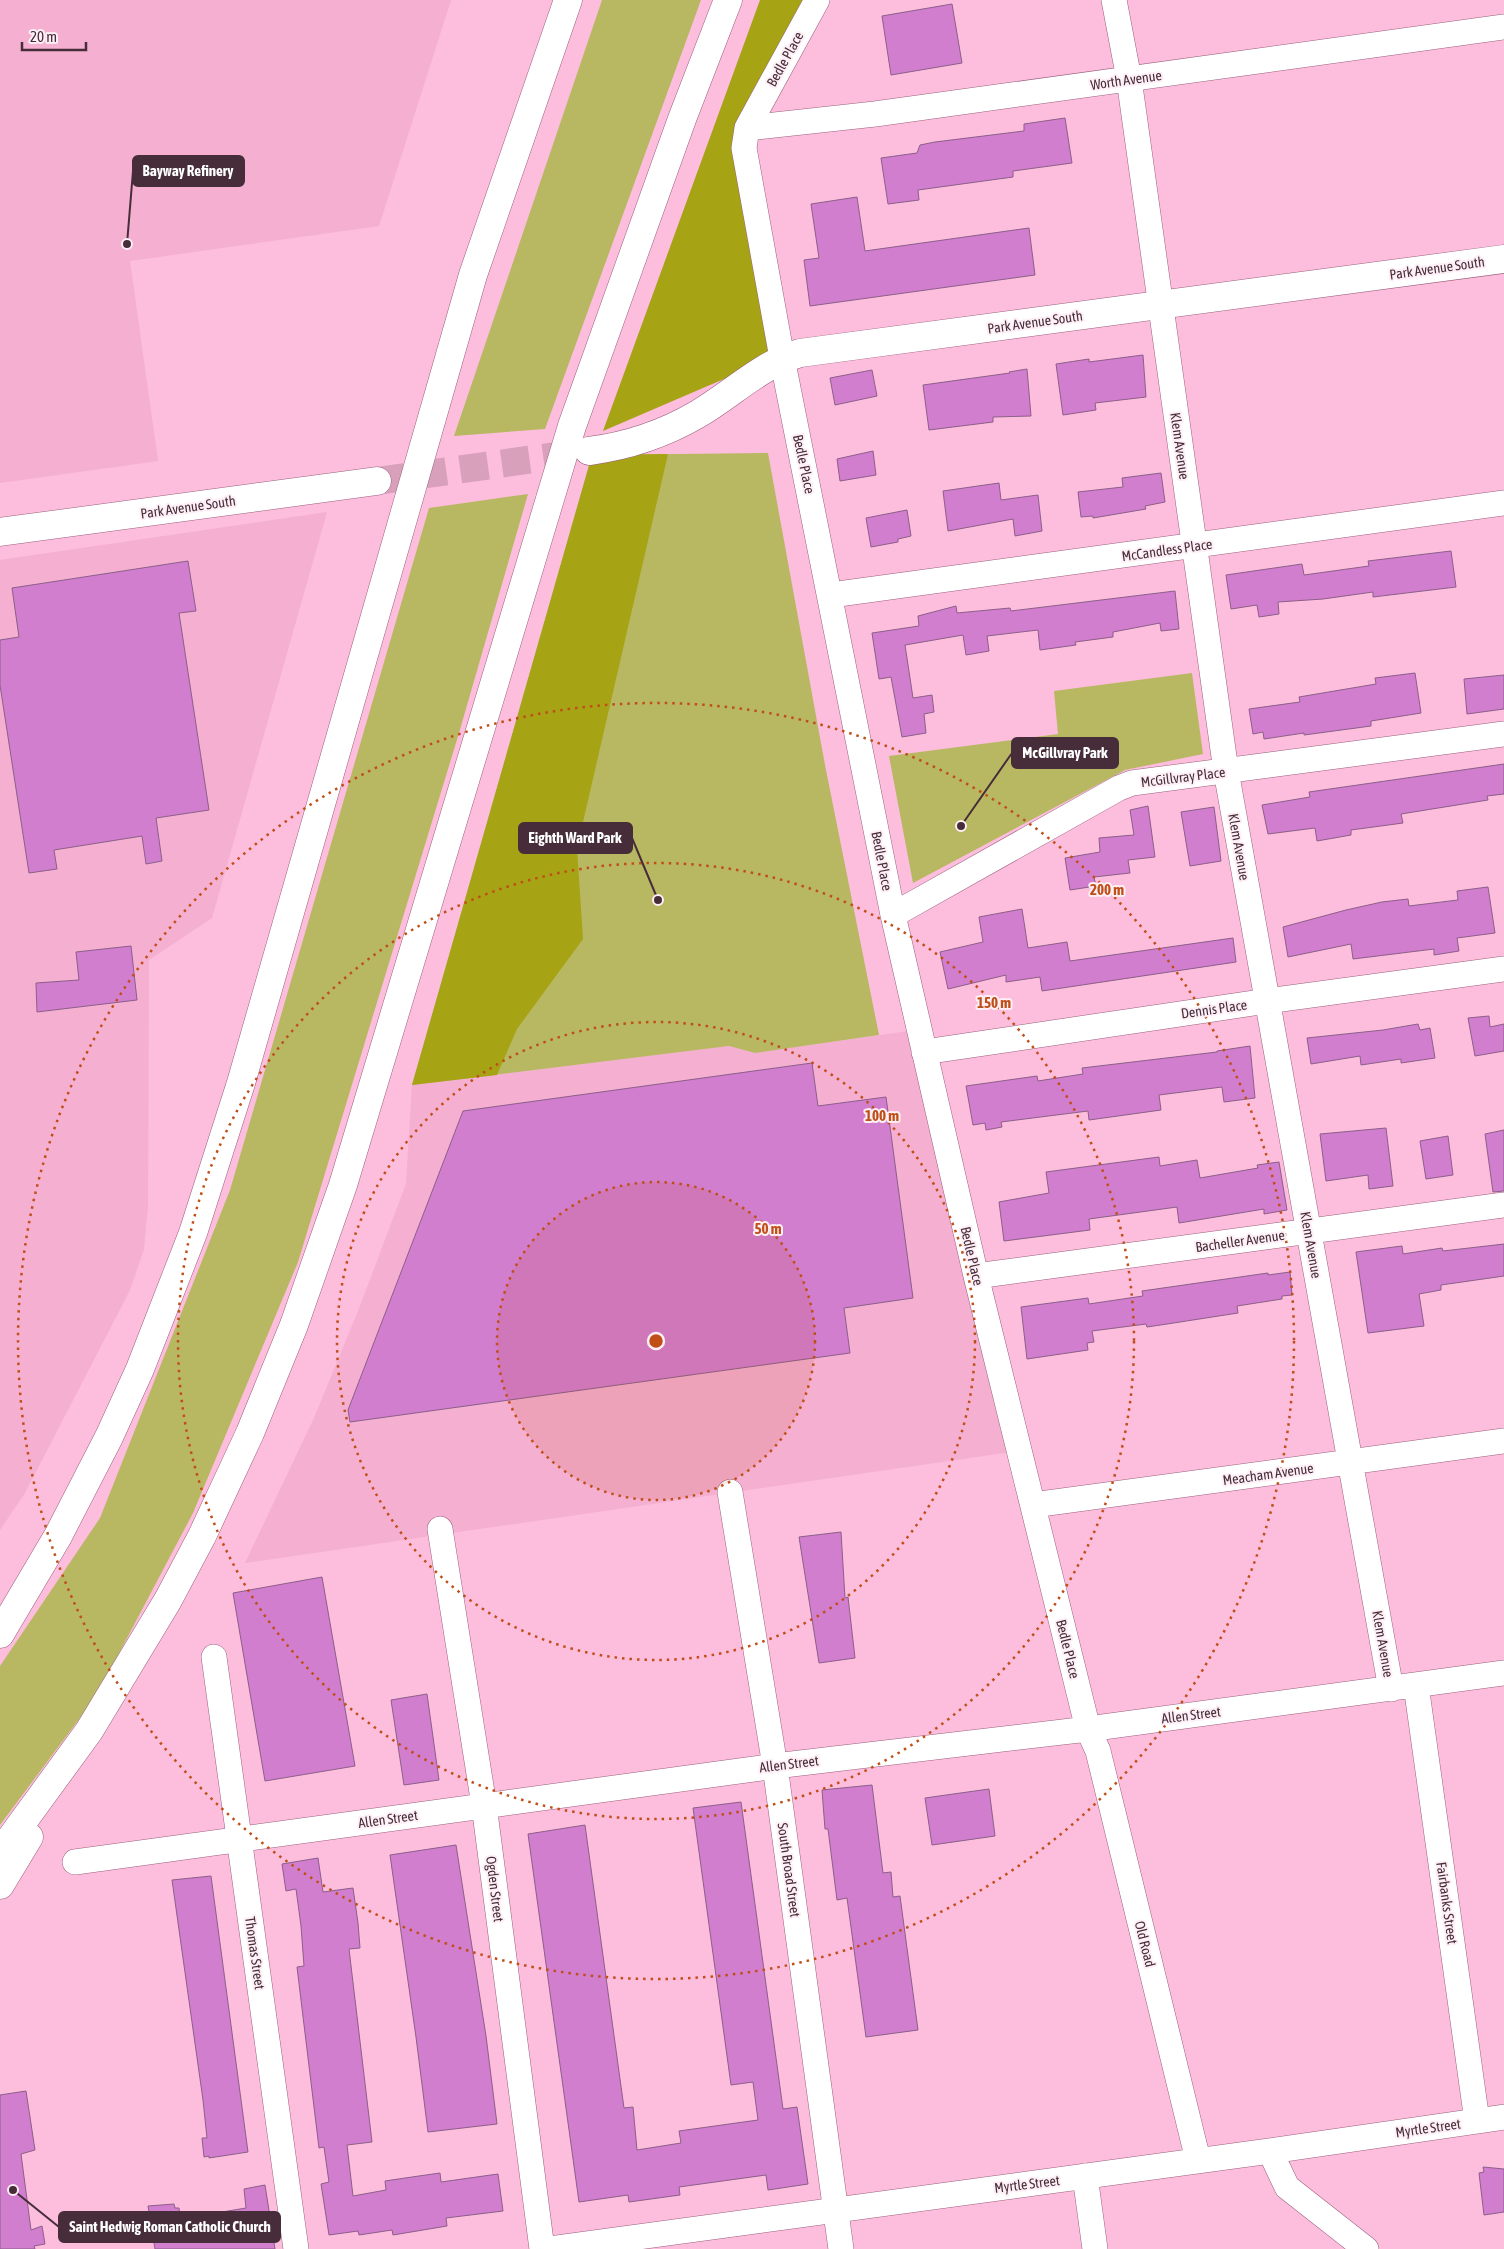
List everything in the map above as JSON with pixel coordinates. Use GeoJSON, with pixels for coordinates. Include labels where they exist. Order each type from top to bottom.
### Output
{"type":"FeatureCollection","features":[{"type":"Feature","properties":{"kind":"main road"},"geometry":{"type":"LineString","coordinates":[[0,1634],[48,1553],[109,1437],[140,1369],[193,1233],[241,1083],[473,275],[568,0]]}},
{"type":"Feature","properties":{"kind":"main road"},"geometry":{"type":"LineString","coordinates":[[0,1885],[89,1731],[168,1600],[202,1536],[254,1424],[294,1325],[343,1185],[572,426],[682,119],[728,0]]}},
{"type":"Feature","properties":{"kind":"main road","name":"Park Avenue South"},"geometry":{"type":"LineString","coordinates":[[589,451],[613,448],[655,435],[697,415],[782,358],[810,352],[1504,259]]}},
{"type":"Feature","properties":{"kind":"main road","name":"Park Avenue South"},"geometry":{"type":"LineString","coordinates":[[0,532],[377,481]]}},
{"type":"Feature","properties":{"kind":"main road"},"geometry":{"type":"LineString","coordinates":[[0,1853],[89,1731]]}},
{"type":"Feature","properties":{"kind":"street","name":"Bedle Place"},"geometry":{"type":"LineString","coordinates":[[816,0],[747,128],[744,148],[782,358],[831,595],[893,914],[976,1276],[1088,1729]]}},
{"type":"Feature","properties":{"kind":"street","name":"Klem Avenue"},"geometry":{"type":"LineString","coordinates":[[1114,0],[1129,79],[1226,771],[1391,1689]]}},
{"type":"Feature","properties":{"kind":"street","name":"Worth Avenue"},"geometry":{"type":"LineString","coordinates":[[747,128],[875,114],[1504,27]]}},
{"type":"Feature","properties":{"kind":"street","name":"McCandless Place"},"geometry":{"type":"LineString","coordinates":[[831,595],[1504,503]]}},
{"type":"Feature","properties":{"kind":"street","name":"McGillvray Place"},"geometry":{"type":"LineString","coordinates":[[893,914],[1119,788],[1132,783],[1504,734]]}},
{"type":"Feature","properties":{"kind":"street","name":"Dennis Place"},"geometry":{"type":"LineString","coordinates":[[924,1052],[1267,1001],[1504,969]]}},
{"type":"Feature","properties":{"kind":"street","name":"Bacheller Avenue"},"geometry":{"type":"LineString","coordinates":[[976,1276],[1504,1205]]}},
{"type":"Feature","properties":{"kind":"street","name":"Meacham Avenue"},"geometry":{"type":"LineString","coordinates":[[1033,1505],[1504,1441]]}},
{"type":"Feature","properties":{"kind":"street","name":"South Broad Street"},"geometry":{"type":"LineString","coordinates":[[730,1492],[775,1766],[841,2249]]}},
{"type":"Feature","properties":{"kind":"street","name":"Ogden Street"},"geometry":{"type":"LineString","coordinates":[[440,1529],[484,1805],[542,2249]]}},
{"type":"Feature","properties":{"kind":"street","name":"Thomas Street"},"geometry":{"type":"LineString","coordinates":[[214,1657],[296,2249]]}},
{"type":"Feature","properties":{"kind":"street","name":"Allen Street"},"geometry":{"type":"LineString","coordinates":[[75,1862],[775,1766],[1088,1729],[1504,1674]]}},
{"type":"Feature","properties":{"kind":"street","name":"Fairbanks Street"},"geometry":{"type":"LineString","coordinates":[[1416,1685],[1477,2121]]}},
{"type":"Feature","properties":{"kind":"street","name":"Old Road"},"geometry":{"type":"LineString","coordinates":[[1088,1729],[1098,1751],[1198,2160]]}},
{"type":"Feature","properties":{"kind":"street","name":"Myrtle Street"},"geometry":{"type":"LineString","coordinates":[[550,2249],[1270,2151],[1504,2117]]}},
{"type":"Feature","properties":{"kind":"street"},"geometry":{"type":"LineString","coordinates":[[1270,2151],[1287,2187],[1366,2249]]}},
{"type":"Feature","properties":{"kind":"street"},"geometry":{"type":"LineString","coordinates":[[1085,2176],[1095,2249]]}},
{"type":"Feature","properties":{"kind":"shaded area"},"geometry":{"type":"Polygon","coordinates":[[[0,0],[451,0],[379,226],[130,261],[158,461],[0,483],[0,0]]]}},
{"type":"Feature","properties":{"kind":"shaded area"},"geometry":{"type":"Polygon","coordinates":[[[602,0],[701,0],[545,429],[454,436],[602,0]]]}},
{"type":"Feature","properties":{"kind":"shaded area"},"geometry":{"type":"Polygon","coordinates":[[[760,0],[807,0],[740,137],[773,358],[603,431],[760,0]]]}},
{"type":"Feature","properties":{"kind":"shaded area"},"geometry":{"type":"Polygon","coordinates":[[[768,453],[825,765],[879,1035],[755,1053],[729,1046],[412,1085],[592,455],[768,453]]]}},
{"type":"Feature","properties":{"kind":"shaded area"},"geometry":{"type":"Polygon","coordinates":[[[668,454],[577,848],[583,939],[517,1029],[497,1075],[412,1085],[592,455],[668,454]]]}},
{"type":"Feature","properties":{"kind":"shaded area"},"geometry":{"type":"Polygon","coordinates":[[[528,494],[459,733],[298,1262],[193,1513],[97,1695],[0,1825],[0,1666],[100,1518],[230,1190],[429,508],[528,494]]]}},
{"type":"Feature","properties":{"kind":"shaded area"},"geometry":{"type":"Polygon","coordinates":[[[327,512],[212,918],[149,960],[148,1205],[144,1249],[130,1290],[25,1493],[0,1530],[0,560],[327,512]]]}},
{"type":"Feature","properties":{"kind":"shaded area"},"geometry":{"type":"Polygon","coordinates":[[[1192,673],[1203,754],[1125,770],[913,883],[889,756],[1058,734],[1054,691],[1192,673]]]}},
{"type":"Feature","properties":{"kind":"shaded area"},"geometry":{"type":"Polygon","coordinates":[[[916,1030],[1018,1451],[245,1563],[314,1418],[360,1306],[406,1184],[412,1085],[729,1046],[755,1053],[916,1030]]]}},
{"type":"Feature","properties":{"kind":"building"},"geometry":{"type":"Polygon","coordinates":[[[952,4],[962,63],[891,75],[882,16],[952,4]]]}},
{"type":"Feature","properties":{"kind":"building"},"geometry":{"type":"Polygon","coordinates":[[[1065,118],[1072,163],[1013,171],[1013,177],[918,190],[919,200],[888,204],[881,158],[917,153],[920,145],[1024,131],[1024,124],[1065,118]]]}},
{"type":"Feature","properties":{"kind":"building"},"geometry":{"type":"Polygon","coordinates":[[[857,197],[865,251],[1029,228],[1035,275],[810,306],[804,260],[819,258],[811,204],[857,197]]]}},
{"type":"Feature","properties":{"kind":"building"},"geometry":{"type":"Polygon","coordinates":[[[1143,355],[1146,397],[1095,403],[1096,410],[1063,415],[1056,364],[1089,359],[1089,362],[1143,355]]]}},
{"type":"Feature","properties":{"kind":"building"},"geometry":{"type":"Polygon","coordinates":[[[1027,369],[1031,416],[993,417],[993,422],[929,430],[923,385],[1027,369]]]}},
{"type":"Feature","properties":{"kind":"building"},"geometry":{"type":"Polygon","coordinates":[[[872,370],[877,396],[835,405],[830,378],[872,370]]]}},
{"type":"Feature","properties":{"kind":"building"},"geometry":{"type":"Polygon","coordinates":[[[873,451],[876,475],[840,481],[837,459],[873,451]]]}},
{"type":"Feature","properties":{"kind":"building"},"geometry":{"type":"Polygon","coordinates":[[[1161,473],[1165,502],[1145,506],[1146,509],[1093,518],[1093,516],[1081,517],[1078,492],[1123,487],[1122,478],[1161,473]]]}},
{"type":"Feature","properties":{"kind":"building"},"geometry":{"type":"Polygon","coordinates":[[[999,483],[1001,500],[1038,495],[1042,531],[1015,536],[1013,519],[948,531],[943,491],[999,483]]]}},
{"type":"Feature","properties":{"kind":"building"},"geometry":{"type":"Polygon","coordinates":[[[907,510],[911,536],[898,539],[898,542],[871,547],[866,518],[907,510]]]}},
{"type":"Feature","properties":{"kind":"building"},"geometry":{"type":"Polygon","coordinates":[[[1451,551],[1456,587],[1373,597],[1373,592],[1323,599],[1278,602],[1279,614],[1259,617],[1257,605],[1231,609],[1226,575],[1302,564],[1304,575],[1369,566],[1368,561],[1451,551]]]}},
{"type":"Feature","properties":{"kind":"building"},"geometry":{"type":"Polygon","coordinates":[[[188,561],[196,611],[179,613],[209,810],[156,818],[162,861],[146,864],[142,836],[54,850],[57,869],[29,873],[0,685],[0,640],[19,637],[12,588],[188,561]]]}},
{"type":"Feature","properties":{"kind":"building"},"geometry":{"type":"Polygon","coordinates":[[[1175,591],[1179,629],[1161,631],[1160,623],[1113,632],[1113,637],[1075,642],[1076,645],[1040,650],[1038,630],[987,636],[989,651],[966,655],[963,635],[905,645],[913,698],[932,695],[934,712],[924,714],[926,733],[902,737],[891,677],[879,679],[872,633],[919,626],[918,616],[956,606],[957,613],[1010,608],[1011,611],[1175,591]]]}},
{"type":"Feature","properties":{"kind":"building"},"geometry":{"type":"Polygon","coordinates":[[[1415,673],[1421,713],[1371,721],[1371,726],[1304,735],[1304,733],[1264,739],[1263,732],[1253,734],[1249,709],[1300,702],[1299,697],[1376,684],[1375,678],[1415,673]]]}},
{"type":"Feature","properties":{"kind":"building"},"geometry":{"type":"Polygon","coordinates":[[[1504,675],[1504,709],[1467,714],[1464,679],[1504,675]]]}},
{"type":"Feature","properties":{"kind":"building"},"geometry":{"type":"Polygon","coordinates":[[[1504,764],[1504,794],[1487,796],[1488,800],[1401,814],[1403,823],[1351,830],[1351,835],[1317,841],[1315,828],[1268,834],[1262,805],[1310,797],[1309,792],[1504,764]]]}},
{"type":"Feature","properties":{"kind":"building"},"geometry":{"type":"Polygon","coordinates":[[[1148,806],[1155,857],[1128,860],[1130,873],[1094,877],[1096,886],[1070,890],[1065,858],[1100,852],[1099,838],[1134,835],[1130,810],[1148,806]]]}},
{"type":"Feature","properties":{"kind":"building"},"geometry":{"type":"Polygon","coordinates":[[[1214,807],[1221,861],[1190,866],[1181,812],[1214,807]]]}},
{"type":"Feature","properties":{"kind":"building"},"geometry":{"type":"Polygon","coordinates":[[[1488,887],[1495,933],[1457,938],[1459,951],[1434,955],[1434,949],[1353,959],[1351,944],[1288,957],[1283,927],[1382,902],[1408,899],[1409,906],[1458,900],[1457,891],[1488,887]]]}},
{"type":"Feature","properties":{"kind":"building"},"geometry":{"type":"Polygon","coordinates":[[[1022,909],[1028,948],[1067,942],[1070,961],[1233,938],[1236,962],[1042,991],[1040,977],[1006,982],[1006,975],[948,989],[940,952],[983,942],[979,917],[1022,909]]]}},
{"type":"Feature","properties":{"kind":"building"},"geometry":{"type":"Polygon","coordinates":[[[131,946],[137,1000],[37,1012],[36,983],[79,980],[76,952],[131,946]]]}},
{"type":"Feature","properties":{"kind":"building"},"geometry":{"type":"Polygon","coordinates":[[[1489,1016],[1490,1027],[1504,1024],[1504,1051],[1475,1056],[1468,1018],[1489,1016]]]}},
{"type":"Feature","properties":{"kind":"building"},"geometry":{"type":"Polygon","coordinates":[[[1418,1024],[1420,1030],[1430,1028],[1435,1058],[1401,1063],[1401,1059],[1361,1065],[1360,1056],[1311,1064],[1307,1038],[1383,1030],[1418,1024]]]}},
{"type":"Feature","properties":{"kind":"building"},"geometry":{"type":"Polygon","coordinates":[[[1250,1046],[1255,1098],[1224,1102],[1222,1087],[1159,1095],[1161,1110],[1089,1120],[1088,1111],[1001,1122],[1002,1127],[986,1130],[985,1123],[973,1125],[966,1086],[1037,1076],[1038,1081],[1083,1074],[1082,1068],[1217,1052],[1250,1046]]]}},
{"type":"Feature","properties":{"kind":"building"},"geometry":{"type":"Polygon","coordinates":[[[812,1063],[818,1106],[886,1097],[913,1298],[844,1308],[850,1353],[350,1422],[348,1410],[463,1111],[812,1063]]]}},
{"type":"Feature","properties":{"kind":"building"},"geometry":{"type":"Polygon","coordinates":[[[1386,1128],[1393,1186],[1369,1189],[1368,1175],[1326,1181],[1320,1134],[1386,1128]]]}},
{"type":"Feature","properties":{"kind":"building"},"geometry":{"type":"Polygon","coordinates":[[[1504,1130],[1504,1191],[1493,1192],[1485,1134],[1504,1130]]]}},
{"type":"Feature","properties":{"kind":"building"},"geometry":{"type":"Polygon","coordinates":[[[1448,1136],[1453,1175],[1426,1179],[1420,1141],[1448,1136]]]}},
{"type":"Feature","properties":{"kind":"building"},"geometry":{"type":"Polygon","coordinates":[[[1159,1157],[1160,1166],[1197,1160],[1200,1178],[1258,1168],[1257,1165],[1279,1162],[1287,1210],[1264,1214],[1264,1209],[1179,1223],[1177,1207],[1089,1219],[1090,1230],[1004,1241],[999,1202],[1049,1193],[1046,1172],[1159,1157]]]}},
{"type":"Feature","properties":{"kind":"building"},"geometry":{"type":"Polygon","coordinates":[[[1504,1244],[1504,1276],[1441,1285],[1441,1290],[1419,1294],[1424,1326],[1368,1333],[1356,1252],[1402,1246],[1403,1254],[1442,1248],[1443,1251],[1504,1244]]]}},
{"type":"Feature","properties":{"kind":"building"},"geometry":{"type":"Polygon","coordinates":[[[1290,1272],[1292,1295],[1282,1296],[1282,1299],[1237,1306],[1238,1313],[1147,1327],[1146,1324],[1092,1331],[1094,1342],[1087,1343],[1088,1350],[1027,1359],[1021,1307],[1088,1298],[1089,1304],[1143,1296],[1142,1291],[1268,1273],[1268,1275],[1290,1272]]]}},
{"type":"Feature","properties":{"kind":"building"},"geometry":{"type":"Polygon","coordinates":[[[841,1532],[845,1598],[848,1597],[855,1658],[819,1663],[799,1537],[841,1532]]]}},
{"type":"Feature","properties":{"kind":"building"},"geometry":{"type":"Polygon","coordinates":[[[322,1577],[355,1766],[265,1781],[233,1593],[322,1577]]]}},
{"type":"Feature","properties":{"kind":"building"},"geometry":{"type":"Polygon","coordinates":[[[427,1694],[439,1780],[404,1785],[391,1700],[427,1694]]]}},
{"type":"Feature","properties":{"kind":"building"},"geometry":{"type":"Polygon","coordinates":[[[872,1785],[883,1873],[891,1872],[893,1897],[900,1896],[918,2030],[866,2037],[847,1898],[837,1900],[828,1829],[825,1829],[822,1790],[872,1785]]]}},
{"type":"Feature","properties":{"kind":"building"},"geometry":{"type":"Polygon","coordinates":[[[989,1789],[995,1836],[932,1845],[925,1798],[989,1789]]]}},
{"type":"Feature","properties":{"kind":"building"},"geometry":{"type":"Polygon","coordinates":[[[741,1802],[783,2109],[797,2107],[808,2184],[768,2190],[766,2175],[679,2187],[680,2195],[629,2202],[628,2195],[579,2202],[528,1834],[585,1825],[624,2108],[633,2107],[637,2150],[681,2143],[679,2131],[758,2120],[753,2082],[731,2085],[693,1808],[741,1802]]]}},
{"type":"Feature","properties":{"kind":"building"},"geometry":{"type":"Polygon","coordinates":[[[456,1845],[486,2036],[497,2124],[428,2132],[390,1855],[456,1845]]]}},
{"type":"Feature","properties":{"kind":"building"},"geometry":{"type":"Polygon","coordinates":[[[318,1858],[323,1892],[353,1888],[358,1923],[360,1948],[349,1949],[372,2142],[347,2145],[353,2196],[386,2190],[385,2181],[440,2173],[441,2182],[498,2174],[503,2211],[446,2218],[447,2226],[393,2235],[392,2230],[359,2235],[358,2231],[329,2235],[321,2184],[329,2182],[324,2147],[319,2148],[297,1967],[304,1966],[301,1926],[296,1889],[286,1891],[282,1864],[318,1858]]]}},
{"type":"Feature","properties":{"kind":"building"},"geometry":{"type":"Polygon","coordinates":[[[211,1876],[248,2152],[209,2158],[209,2156],[204,2157],[202,2138],[207,2138],[203,2100],[172,1880],[211,1876]]]}},
{"type":"Feature","properties":{"kind":"building"},"geometry":{"type":"Polygon","coordinates":[[[26,2091],[35,2150],[21,2154],[31,2230],[42,2226],[45,2244],[34,2246],[35,2249],[0,2249],[0,2095],[26,2091]]]}},
{"type":"Feature","properties":{"kind":"building"},"geometry":{"type":"Polygon","coordinates":[[[1483,2167],[1504,2169],[1504,2212],[1484,2215],[1479,2173],[1484,2172],[1483,2167]]]}},
{"type":"Feature","properties":{"kind":"building"},"geometry":{"type":"Polygon","coordinates":[[[265,2185],[275,2249],[155,2249],[148,2206],[174,2204],[175,2208],[179,2208],[180,2217],[246,2208],[244,2189],[265,2185]]]}},
{"type":"Feature","properties":{"kind":"tunnel"},"geometry":{"type":"LineString","coordinates":[[377,481],[585,452]]}},
{"type":"Feature","properties":{"kind":"place","name":"Bayway Refinery"},"geometry":{"type":"Point","coordinates":[127,244]}},
{"type":"Feature","properties":{"kind":"place","name":"McGillvray Park"},"geometry":{"type":"Point","coordinates":[961,826]}},
{"type":"Feature","properties":{"kind":"place","name":"Eighth Ward Park"},"geometry":{"type":"Point","coordinates":[658,900]}},
{"type":"Feature","properties":{"kind":"place","name":"Saint Hedwig Roman Catholic Church"},"geometry":{"type":"Point","coordinates":[13,2190]}}]}
